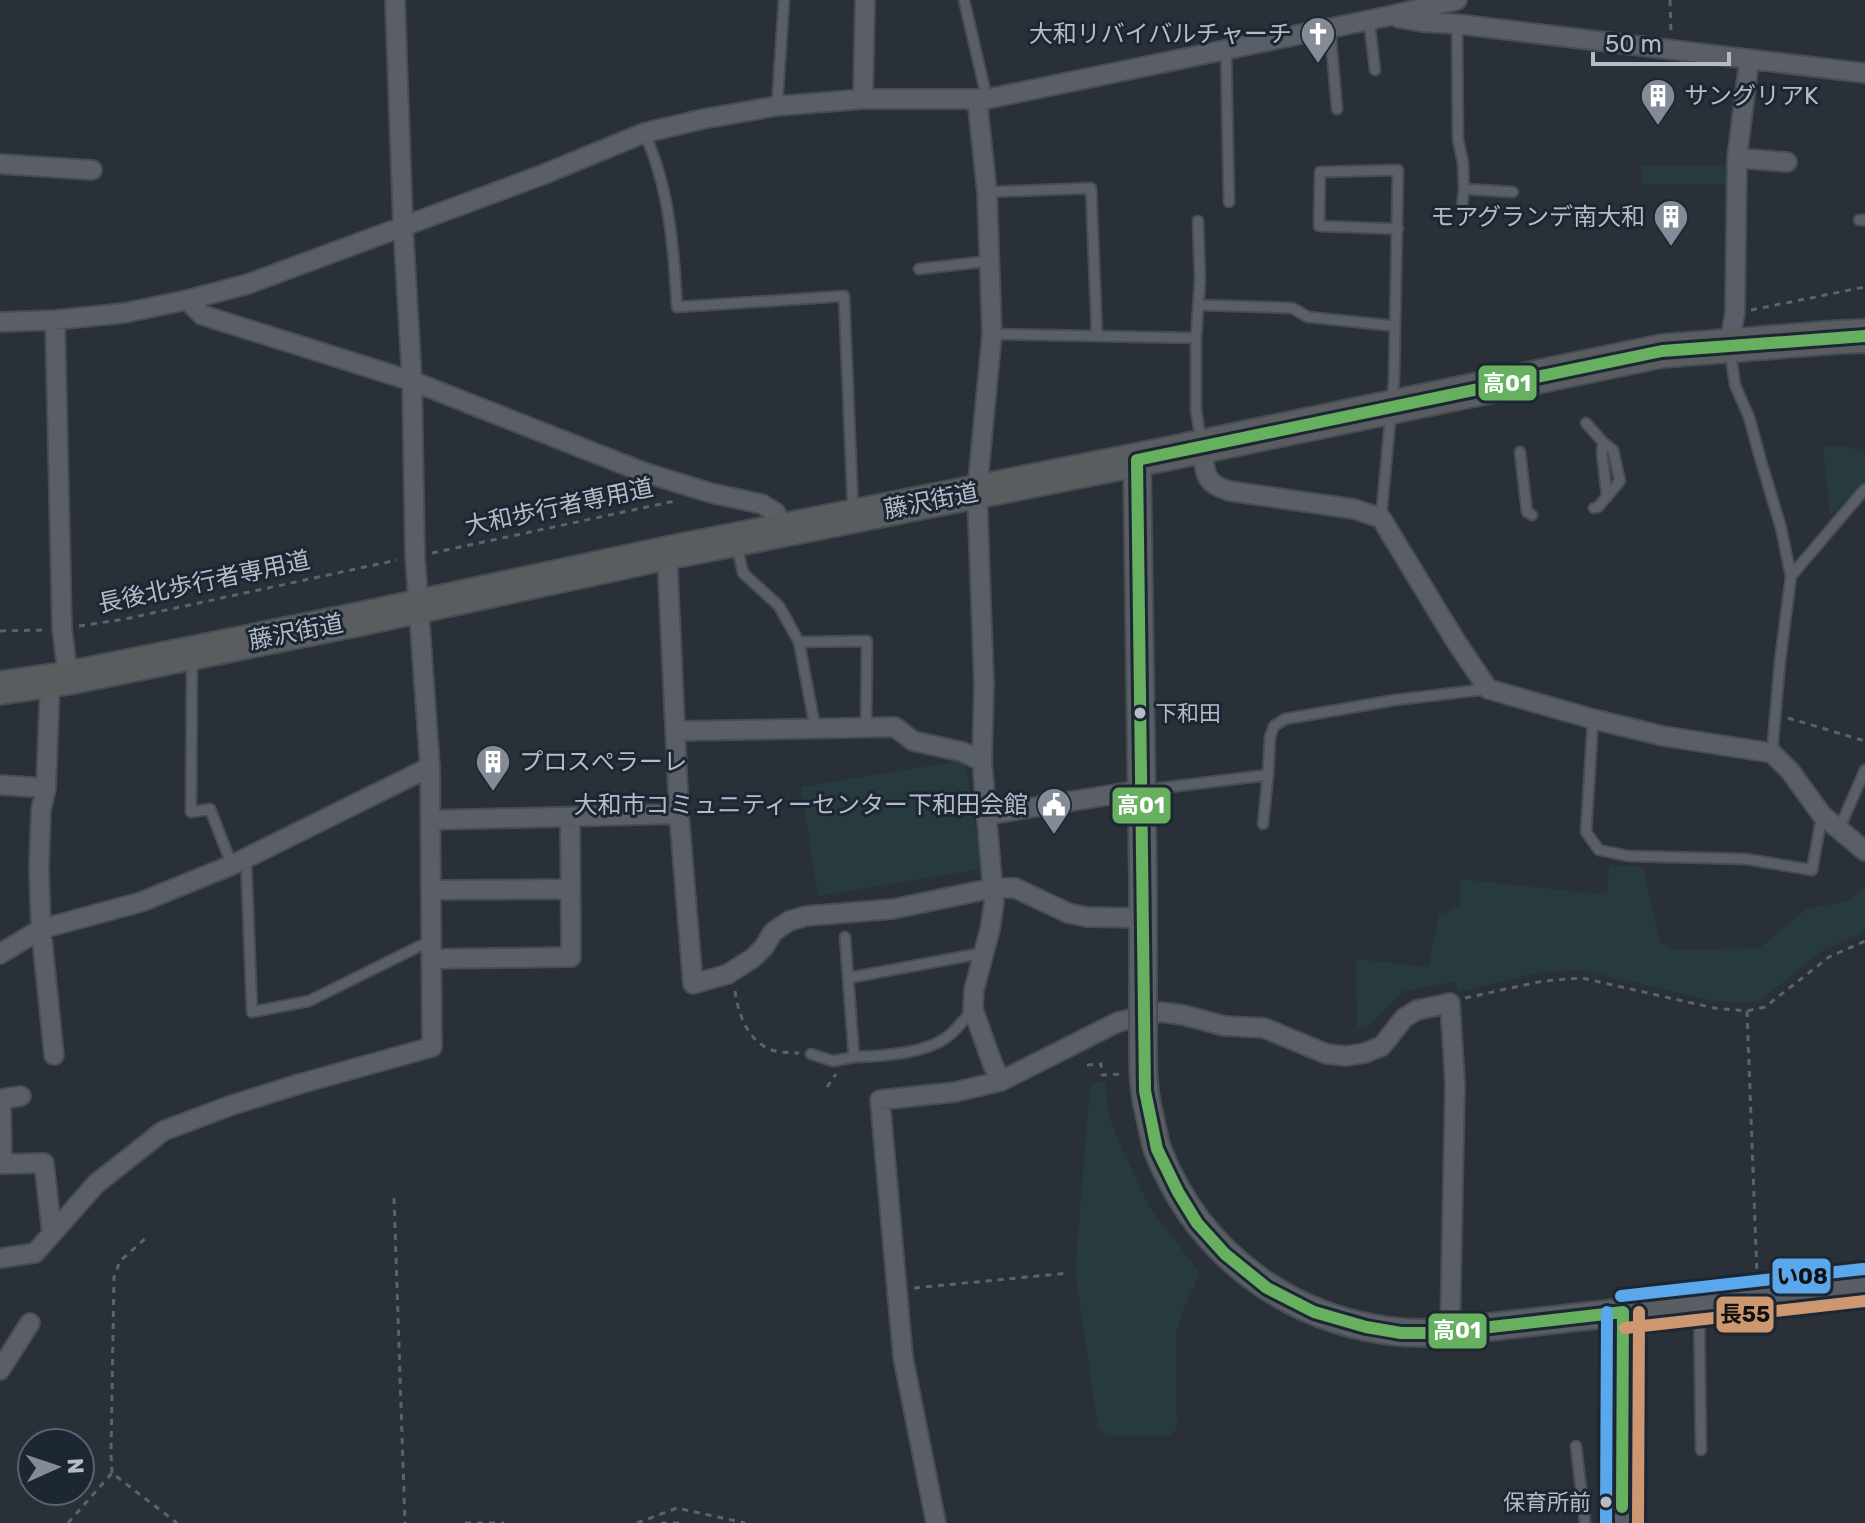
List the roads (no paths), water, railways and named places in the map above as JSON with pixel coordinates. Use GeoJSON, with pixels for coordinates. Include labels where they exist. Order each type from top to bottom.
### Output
{"type":"FeatureCollection","features":[{"type":"Feature","properties":{"kind":"highway","name":"藤沢街道"},"geometry":{"type":"LineString","coordinates":[[0,688],[59,680],[1662,351],[1865,336]]}},
{"type":"Feature","properties":{"kind":"street"},"geometry":{"type":"LineString","coordinates":[[0,1258],[35,1253],[96,1184],[163,1131],[243,1102],[432,1047],[432,820],[417,607],[412,381],[395,0]]}},
{"type":"Feature","properties":{"kind":"street"},"geometry":{"type":"LineString","coordinates":[[863,99],[865,0]]}},
{"type":"Feature","properties":{"kind":"street"},"geometry":{"type":"LineString","coordinates":[[0,322],[124,313],[248,284],[542,175],[644,133],[703,119],[777,106],[863,99],[982,99],[1457,0]]}},
{"type":"Feature","properties":{"kind":"street"},"geometry":{"type":"LineString","coordinates":[[1389,16],[1865,73]]}},
{"type":"Feature","properties":{"kind":"street"},"geometry":{"type":"LineString","coordinates":[[1729,345],[1735,313],[1737,158],[1749,61]]}},
{"type":"Feature","properties":{"kind":"street"},"geometry":{"type":"LineString","coordinates":[[982,99],[992,334],[977,491],[984,685],[982,761],[994,903],[974,990],[973,1009],[1001,1081]]}},
{"type":"Feature","properties":{"kind":"street"},"geometry":{"type":"LineString","coordinates":[[1737,158],[1787,162]]}},
{"type":"Feature","properties":{"kind":"street"},"geometry":{"type":"LineString","coordinates":[[0,164],[92,170]]}},
{"type":"Feature","properties":{"kind":"street"},"geometry":{"type":"LineString","coordinates":[[187,300],[202,315],[412,381],[643,472],[711,493],[762,504],[776,513],[784,529]]}},
{"type":"Feature","properties":{"kind":"street"},"geometry":{"type":"LineString","coordinates":[[54,1055],[41,929],[39,868],[41,810],[59,680],[62,628],[55,320]]}},
{"type":"Feature","properties":{"kind":"street"},"geometry":{"type":"LineString","coordinates":[[1202,447],[1207,477],[1214,486],[1229,491],[1354,509],[1381,518],[1488,689],[1663,736],[1772,753],[1790,771],[1822,815],[1865,851]]}},
{"type":"Feature","properties":{"kind":"street"},"geometry":{"type":"LineString","coordinates":[[1137,460],[1145,1091],[1157,1149],[1197,1223],[1225,1254],[1267,1288],[1314,1312],[1401,1333],[1450,1332],[1865,1285]]}},
{"type":"Feature","properties":{"kind":"street"},"geometry":{"type":"LineString","coordinates":[[667,553],[679,814],[693,984],[728,974],[753,958],[773,932],[789,921],[806,916],[893,909],[993,888],[1015,888],[1068,913],[1087,917],[1142,918]]}},
{"type":"Feature","properties":{"kind":"street"},"geometry":{"type":"LineString","coordinates":[[676,731],[895,727],[913,741],[963,752],[982,761]]}},
{"type":"Feature","properties":{"kind":"street"},"geometry":{"type":"LineString","coordinates":[[0,954],[41,929],[141,902],[239,862],[430,767]]}},
{"type":"Feature","properties":{"kind":"street"},"geometry":{"type":"LineString","coordinates":[[0,785],[46,788]]}},
{"type":"Feature","properties":{"kind":"street"},"geometry":{"type":"LineString","coordinates":[[986,815],[1141,790]]}},
{"type":"Feature","properties":{"kind":"street"},"geometry":{"type":"LineString","coordinates":[[432,820],[679,814]]}},
{"type":"Feature","properties":{"kind":"street"},"geometry":{"type":"LineString","coordinates":[[431,950],[571,957],[570,817]]}},
{"type":"Feature","properties":{"kind":"street"},"geometry":{"type":"LineString","coordinates":[[431,890],[570,889]]}},
{"type":"Feature","properties":{"kind":"street"},"geometry":{"type":"LineString","coordinates":[[936,1523],[903,1357],[880,1100],[955,1092],[1001,1081],[1118,1022],[1161,1012],[1225,1026],[1264,1028],[1327,1054],[1346,1056],[1382,1046],[1404,1018],[1417,1010],[1450,1003],[1455,1083],[1450,1332]]}},
{"type":"Feature","properties":{"kind":"street"},"geometry":{"type":"LineString","coordinates":[[21,1096],[1,1099],[2,1164],[44,1163],[52,1234]]}},
{"type":"Feature","properties":{"kind":"street"},"geometry":{"type":"LineString","coordinates":[[1622,1523],[1623,1312]]}},
{"type":"Feature","properties":{"kind":"street"},"geometry":{"type":"LineString","coordinates":[[0,1370],[30,1323]]}},
{"type":"Feature","properties":{"kind":"lane"},"geometry":{"type":"LineString","coordinates":[[777,106],[784,0]]}},
{"type":"Feature","properties":{"kind":"lane"},"geometry":{"type":"LineString","coordinates":[[964,0],[982,99]]}},
{"type":"Feature","properties":{"kind":"lane"},"geometry":{"type":"LineString","coordinates":[[1369,20],[1375,70]]}},
{"type":"Feature","properties":{"kind":"lane"},"geometry":{"type":"LineString","coordinates":[[1457,24],[1458,140],[1464,189],[1462,206]]}},
{"type":"Feature","properties":{"kind":"lane"},"geometry":{"type":"LineString","coordinates":[[1330,27],[1337,109]]}},
{"type":"Feature","properties":{"kind":"lane"},"geometry":{"type":"LineString","coordinates":[[1226,49],[1229,202]]}},
{"type":"Feature","properties":{"kind":"lane"},"geometry":{"type":"LineString","coordinates":[[644,133],[653,152],[670,222],[677,307],[844,296],[853,516]]}},
{"type":"Feature","properties":{"kind":"lane"},"geometry":{"type":"LineString","coordinates":[[1381,518],[1392,406],[1398,229],[1398,170],[1320,172],[1319,226],[1398,229]]}},
{"type":"Feature","properties":{"kind":"lane"},"geometry":{"type":"LineString","coordinates":[[987,192],[1091,188],[1097,336]]}},
{"type":"Feature","properties":{"kind":"lane"},"geometry":{"type":"LineString","coordinates":[[1464,189],[1513,192]]}},
{"type":"Feature","properties":{"kind":"lane"},"geometry":{"type":"LineString","coordinates":[[1198,221],[1200,280],[1196,410],[1202,447]]}},
{"type":"Feature","properties":{"kind":"lane"},"geometry":{"type":"LineString","coordinates":[[919,269],[990,261]]}},
{"type":"Feature","properties":{"kind":"lane"},"geometry":{"type":"LineString","coordinates":[[1199,305],[1292,308],[1308,317],[1395,326]]}},
{"type":"Feature","properties":{"kind":"lane"},"geometry":{"type":"LineString","coordinates":[[992,334],[1196,338]]}},
{"type":"Feature","properties":{"kind":"lane"},"geometry":{"type":"LineString","coordinates":[[1729,345],[1735,385],[1749,417],[1781,528],[1791,576],[1772,753]]}},
{"type":"Feature","properties":{"kind":"lane"},"geometry":{"type":"LineString","coordinates":[[1586,423],[1603,442],[1607,497],[1594,508]]}},
{"type":"Feature","properties":{"kind":"lane"},"geometry":{"type":"LineString","coordinates":[[1520,452],[1527,512],[1532,515]]}},
{"type":"Feature","properties":{"kind":"lane"},"geometry":{"type":"LineString","coordinates":[[1791,576],[1865,489]]}},
{"type":"Feature","properties":{"kind":"lane"},"geometry":{"type":"LineString","coordinates":[[736,539],[743,573],[779,606],[799,642],[815,727]]}},
{"type":"Feature","properties":{"kind":"lane"},"geometry":{"type":"LineString","coordinates":[[799,642],[867,641],[866,728]]}},
{"type":"Feature","properties":{"kind":"lane"},"geometry":{"type":"LineString","coordinates":[[192,653],[191,812],[210,809],[239,862],[252,1012],[309,1001],[431,950]]}},
{"type":"Feature","properties":{"kind":"lane"},"geometry":{"type":"LineString","coordinates":[[1263,824],[1270,737],[1274,726],[1285,719],[1395,700],[1488,689]]}},
{"type":"Feature","properties":{"kind":"lane"},"geometry":{"type":"LineString","coordinates":[[1593,719],[1586,832],[1599,850],[1628,856],[1746,859],[1812,870],[1822,815]]}},
{"type":"Feature","properties":{"kind":"lane"},"geometry":{"type":"LineString","coordinates":[[1839,829],[1865,770]]}},
{"type":"Feature","properties":{"kind":"lane"},"geometry":{"type":"LineString","coordinates":[[1141,790],[1268,775]]}},
{"type":"Feature","properties":{"kind":"lane"},"geometry":{"type":"LineString","coordinates":[[845,937],[854,1057]]}},
{"type":"Feature","properties":{"kind":"lane"},"geometry":{"type":"LineString","coordinates":[[848,978],[983,953]]}},
{"type":"Feature","properties":{"kind":"lane"},"geometry":{"type":"LineString","coordinates":[[811,1054],[833,1061],[905,1052],[935,1044],[949,1036],[973,1009]]}},
{"type":"Feature","properties":{"kind":"lane"},"geometry":{"type":"LineString","coordinates":[[1699,1303],[1701,1450]]}},
{"type":"Feature","properties":{"kind":"lane"},"geometry":{"type":"LineString","coordinates":[[1576,1446],[1585,1523]]}},
{"type":"Feature","properties":{"kind":"place","name":"大和リバイバルチャーチ"},"geometry":{"type":"Point","coordinates":[1318,65]}},
{"type":"Feature","properties":{"kind":"place","name":"サングリアK"},"geometry":{"type":"Point","coordinates":[1658,127]}},
{"type":"Feature","properties":{"kind":"place","name":"モアグランデ南大和"},"geometry":{"type":"Point","coordinates":[1671,248]}},
{"type":"Feature","properties":{"kind":"place","name":"下和田"},"geometry":{"type":"Point","coordinates":[1140,713]}},
{"type":"Feature","properties":{"kind":"place","name":"プロスぺラーレ"},"geometry":{"type":"Point","coordinates":[493,793]}},
{"type":"Feature","properties":{"kind":"place","name":"大和市コミュニティーセンター下和田会館"},"geometry":{"type":"Point","coordinates":[1054,836]}},
{"type":"Feature","properties":{"kind":"place","name":"保育所前"},"geometry":{"type":"Point","coordinates":[1606,1502]}}]}
